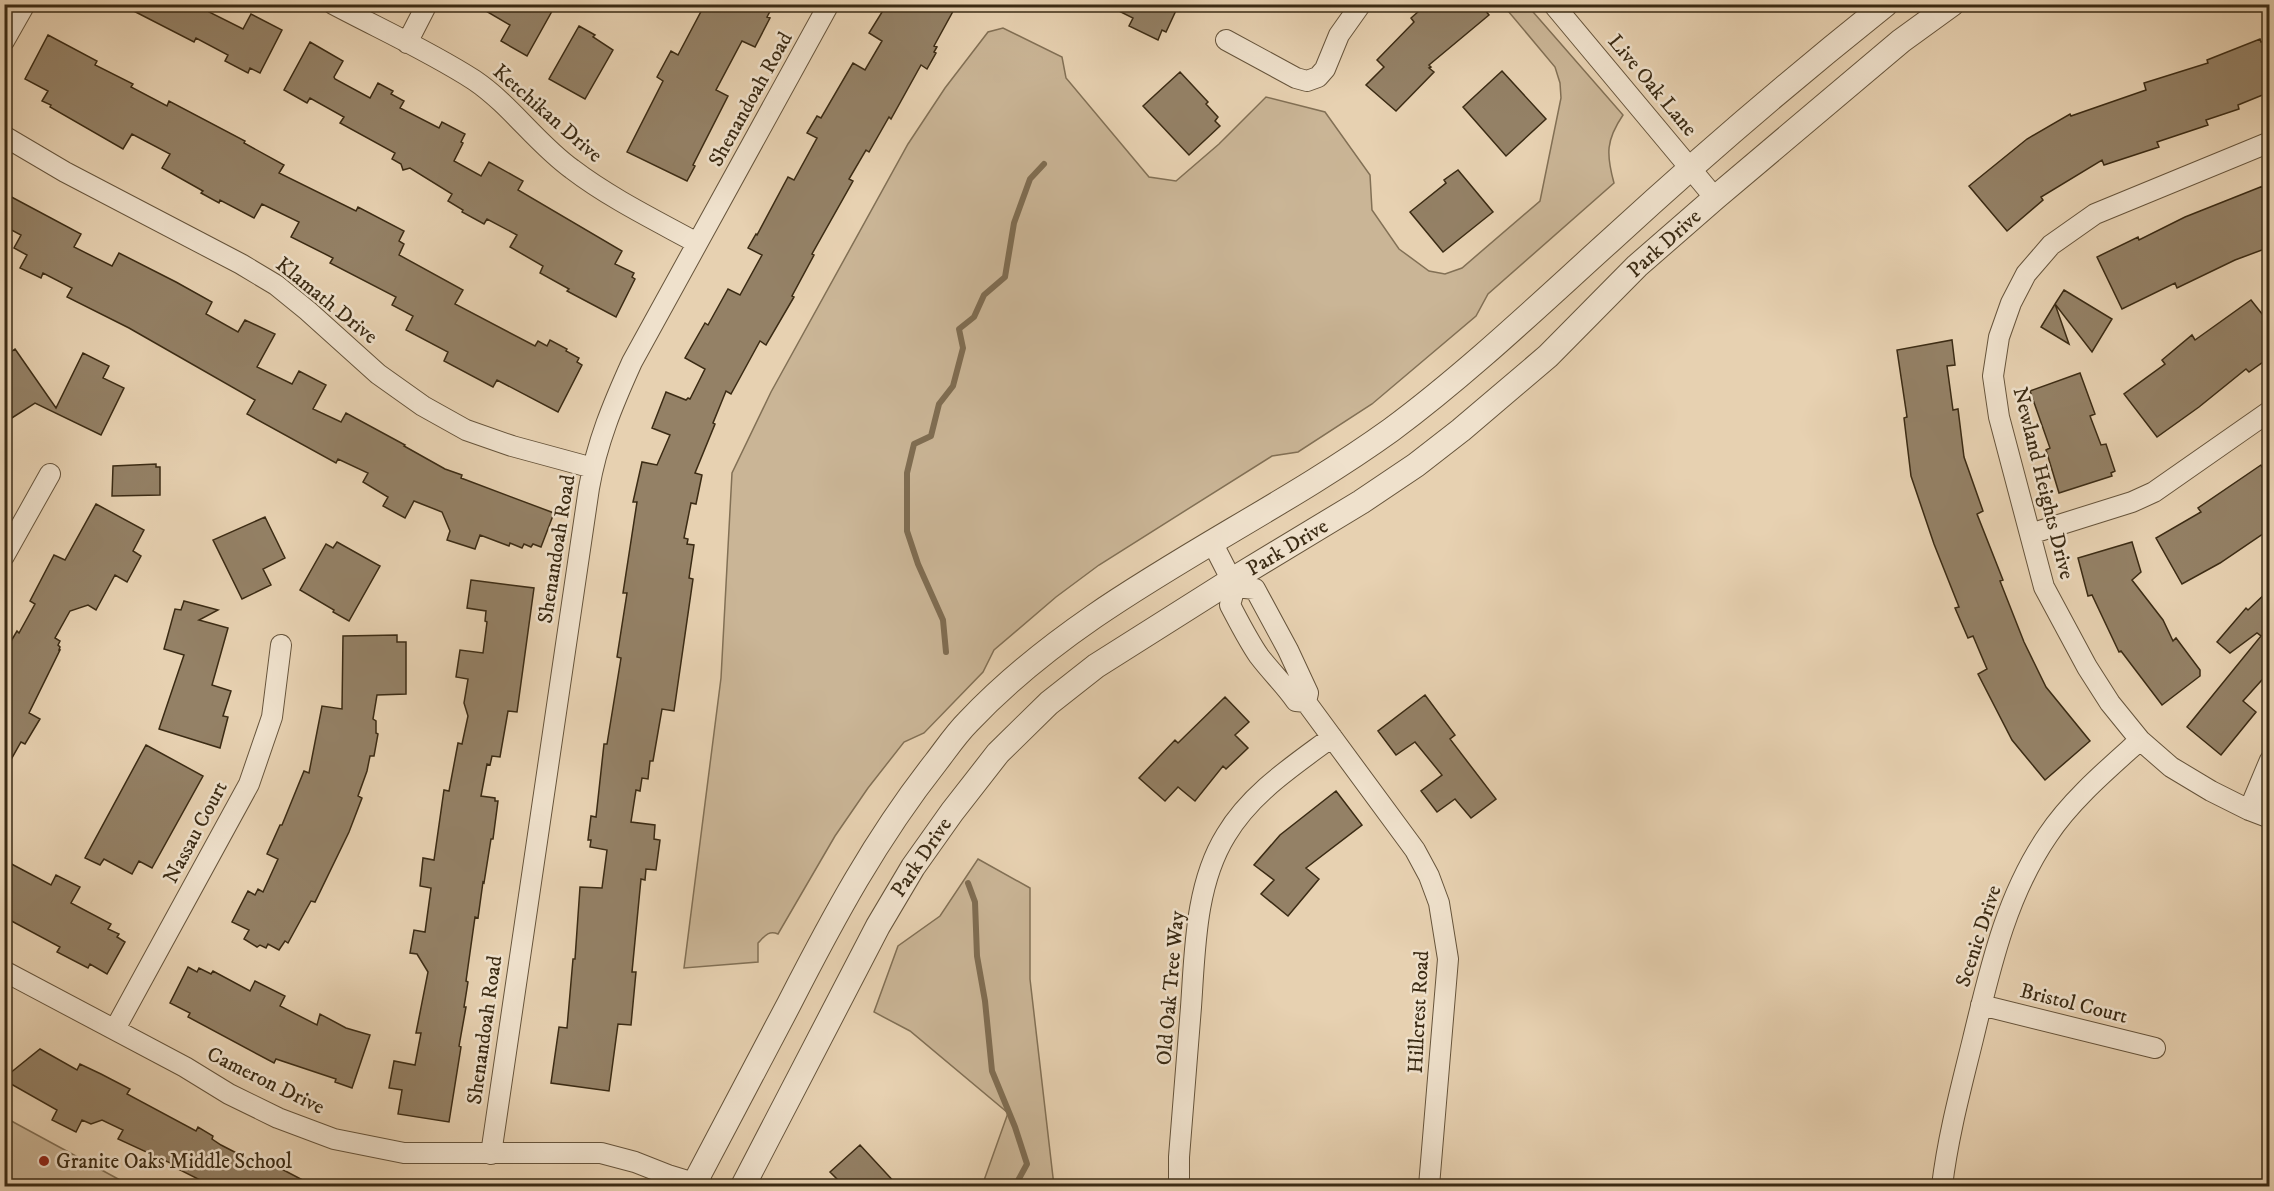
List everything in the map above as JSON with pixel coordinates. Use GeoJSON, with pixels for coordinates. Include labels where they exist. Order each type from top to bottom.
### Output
{"type":"FeatureCollection","features":[{"type":"Feature","properties":{"kind":"street"},"geometry":{"type":"LineString","coordinates":[[4,41],[25,4]]}},
{"type":"Feature","properties":{"kind":"street","name":"Ketchikan Drive"},"geometry":{"type":"LineString","coordinates":[[333,4],[475,81],[508,107],[570,168],[604,191],[698,243]]}},
{"type":"Feature","properties":{"kind":"street"},"geometry":{"type":"LineString","coordinates":[[408,43],[427,4]]}},
{"type":"Feature","properties":{"kind":"street","name":"Shenandoah Road"},"geometry":{"type":"LineString","coordinates":[[491,1154],[592,468],[608,416],[632,362],[829,4]]}},
{"type":"Feature","properties":{"kind":"street"},"geometry":{"type":"LineString","coordinates":[[1226,40],[1296,78],[1307,81],[1318,77],[1325,69],[1339,35],[1361,4]]}},
{"type":"Feature","properties":{"kind":"street","name":"Live Oak Lane"},"geometry":{"type":"LineString","coordinates":[[1553,4],[1715,198]]}},
{"type":"Feature","properties":{"kind":"street","name":"Park Drive"},"geometry":{"type":"LineString","coordinates":[[698,1185],[840,905],[877,844],[917,786],[965,724],[1021,670],[1071,631],[1338,465],[1390,430],[1434,396],[1520,323],[1692,169],[1886,4]]}},
{"type":"Feature","properties":{"kind":"street","name":"Park Drive"},"geometry":{"type":"LineString","coordinates":[[743,1186],[878,926],[913,867],[998,753],[1049,702],[1096,666],[1234,583],[1416,465],[1548,356],[1637,266],[1715,198],[1901,41],[1952,4]]}},
{"type":"Feature","properties":{"kind":"street","name":"Klamath Drive"},"geometry":{"type":"LineString","coordinates":[[4,136],[276,285],[378,374],[423,406],[475,433],[512,446],[592,468]]}},
{"type":"Feature","properties":{"kind":"street","name":"Newland Heights Drive"},"geometry":{"type":"LineString","coordinates":[[2270,142],[2095,214],[2051,245],[2026,274],[2011,303],[2000,337],[1993,376],[1999,417],[2044,587],[2087,667],[2110,703],[2140,740],[2171,767],[2211,791],[2248,810],[2270,818]]}},
{"type":"Feature","properties":{"kind":"street"},"geometry":{"type":"LineString","coordinates":[[2030,534],[2132,502],[2154,492],[2270,411]]}},
{"type":"Feature","properties":{"kind":"street"},"geometry":{"type":"LineString","coordinates":[[4,556],[50,474]]}},
{"type":"Feature","properties":{"kind":"street"},"geometry":{"type":"LineString","coordinates":[[1212,542],[1234,583]]}},
{"type":"Feature","properties":{"kind":"street","name":"Hillcrest Road"},"geometry":{"type":"LineString","coordinates":[[1306,702],[1296,702],[1283,682],[1260,657],[1230,606],[1234,583],[1255,589],[1289,651],[1308,693],[1306,702],[1415,850],[1436,894],[1445,930],[1448,958],[1429,1186]]}},
{"type":"Feature","properties":{"kind":"street","name":"Nassau Court"},"geometry":{"type":"LineString","coordinates":[[115,1029],[249,784],[272,717],[281,645]]}},
{"type":"Feature","properties":{"kind":"street"},"geometry":{"type":"LineString","coordinates":[[1267,664],[1289,651]]}},
{"type":"Feature","properties":{"kind":"street","name":"Old Oak Tree Way"},"geometry":{"type":"LineString","coordinates":[[1179,1186],[1179,1157],[1198,915],[1214,862],[1225,836],[1253,801],[1275,779],[1332,737]]}},
{"type":"Feature","properties":{"kind":"street","name":"Scenic Drive"},"geometry":{"type":"LineString","coordinates":[[1942,1186],[1947,1145],[1982,1005],[2004,922],[2025,872],[2049,833],[2095,780],[2140,740]]}},
{"type":"Feature","properties":{"kind":"street"},"geometry":{"type":"LineString","coordinates":[[2248,810],[2270,760]]}},
{"type":"Feature","properties":{"kind":"street","name":"Cameron Drive"},"geometry":{"type":"LineString","coordinates":[[4,971],[185,1067],[229,1094],[278,1118],[334,1139],[404,1153],[601,1152],[698,1185]]}},
{"type":"Feature","properties":{"kind":"street","name":"Bristol Court"},"geometry":{"type":"LineString","coordinates":[[1982,1005],[2155,1048]]}},
{"type":"Feature","properties":{"kind":"shaded area"},"geometry":{"type":"Polygon","coordinates":[[[1503,5],[1527,5],[1623,115],[1613,132],[1609,148],[1614,183],[1488,294],[1476,316],[1372,404],[1298,452],[1272,456],[1099,565],[1056,597],[994,650],[983,672],[924,733],[904,742],[868,788],[835,836],[778,934],[764,936],[758,943],[758,962],[684,968],[721,678],[732,473],[771,392],[908,144],[945,88],[988,32],[1003,28],[1062,57],[1066,78],[1149,177],[1176,181],[1219,144],[1266,97],[1325,112],[1370,175],[1372,210],[1399,249],[1429,271],[1445,274],[1462,268],[1540,201],[1561,98],[1560,83],[1555,67],[1503,5]]]}},
{"type":"Feature","properties":{"kind":"shaded area"},"geometry":{"type":"Polygon","coordinates":[[[978,859],[1030,888],[1030,979],[1054,1186],[982,1186],[1008,1113],[910,1031],[874,1012],[898,946],[940,916],[978,859]]]}},
{"type":"Feature","properties":{"kind":"shaded area","name":"Granite Oaks Middle School"},"geometry":{"type":"Polygon","coordinates":[[[4,1117],[131,1186],[5,1186],[4,1117]]]}},
{"type":"Feature","properties":{"kind":"building"},"geometry":{"type":"Polygon","coordinates":[[[120,4],[213,4],[209,12],[243,29],[251,14],[282,30],[260,73],[250,68],[248,73],[225,61],[228,55],[196,38],[194,42],[120,4]]]}},
{"type":"Feature","properties":{"kind":"building"},"geometry":{"type":"Polygon","coordinates":[[[474,4],[556,4],[527,56],[501,41],[510,25],[474,4]]]}},
{"type":"Feature","properties":{"kind":"building"},"geometry":{"type":"Polygon","coordinates":[[[705,4],[774,4],[767,17],[770,18],[755,47],[742,41],[716,90],[728,96],[687,181],[627,152],[663,81],[657,77],[671,51],[678,55],[705,4]]]}},
{"type":"Feature","properties":{"kind":"building"},"geometry":{"type":"Polygon","coordinates":[[[887,4],[957,4],[934,46],[937,47],[934,52],[936,53],[927,69],[921,65],[891,119],[889,117],[869,152],[866,150],[849,179],[853,181],[812,254],[814,255],[792,296],[794,297],[766,345],[760,341],[731,394],[726,391],[713,423],[715,424],[695,473],[702,475],[696,504],[691,503],[684,538],[688,539],[687,544],[694,545],[689,578],[693,579],[674,711],[662,709],[653,761],[650,761],[648,779],[642,778],[640,791],[636,790],[631,822],[655,825],[654,839],[660,840],[656,870],[646,869],[645,880],[641,879],[632,972],[636,972],[631,1025],[618,1024],[609,1091],[551,1083],[559,1027],[567,1028],[580,887],[602,888],[607,850],[590,847],[591,840],[588,840],[591,816],[596,817],[604,744],[607,744],[621,658],[617,657],[627,593],[623,593],[637,502],[633,502],[642,462],[657,465],[670,435],[652,428],[666,392],[686,400],[690,399],[705,369],[685,358],[705,323],[708,325],[728,289],[740,295],[762,255],[748,248],[788,177],[794,180],[817,138],[807,133],[817,116],[821,118],[853,63],[865,70],[882,41],[869,33],[887,4]]]}},
{"type":"Feature","properties":{"kind":"building"},"geometry":{"type":"Polygon","coordinates":[[[1105,4],[1179,4],[1166,32],[1162,30],[1158,40],[1129,26],[1133,18],[1105,4]]]}},
{"type":"Feature","properties":{"kind":"building"},"geometry":{"type":"Polygon","coordinates":[[[1427,4],[1480,4],[1489,15],[1429,65],[1434,72],[1396,111],[1366,85],[1384,67],[1377,60],[1414,22],[1411,18],[1427,4]]]}},
{"type":"Feature","properties":{"kind":"building"},"geometry":{"type":"Polygon","coordinates":[[[579,26],[595,35],[593,37],[613,50],[585,99],[549,79],[579,26]]]}},
{"type":"Feature","properties":{"kind":"building"},"geometry":{"type":"Polygon","coordinates":[[[48,35],[97,61],[95,65],[133,84],[131,87],[167,106],[169,101],[245,141],[244,143],[284,165],[279,173],[356,211],[358,207],[404,231],[399,241],[404,244],[399,255],[463,290],[455,304],[535,346],[538,341],[547,346],[550,340],[567,349],[566,351],[579,358],[577,362],[582,365],[558,412],[497,380],[493,387],[444,361],[448,352],[406,330],[413,316],[392,305],[396,297],[330,263],[333,258],[291,237],[299,222],[262,204],[254,218],[220,200],[219,203],[201,193],[203,191],[162,168],[170,154],[132,134],[123,149],[50,107],[51,105],[42,101],[48,91],[25,79],[48,35]]]}},
{"type":"Feature","properties":{"kind":"building"},"geometry":{"type":"Polygon","coordinates":[[[2260,39],[2261,42],[2270,39],[2270,92],[2238,105],[2239,109],[2206,120],[2208,125],[2157,142],[2159,147],[2104,165],[2102,160],[2041,197],[2043,200],[2007,231],[1969,186],[2027,139],[2070,114],[2071,116],[2146,90],[2144,83],[2208,63],[2207,60],[2260,39]]]}},
{"type":"Feature","properties":{"kind":"building"},"geometry":{"type":"Polygon","coordinates":[[[310,42],[343,61],[335,79],[370,98],[378,83],[393,91],[391,94],[404,101],[400,108],[439,128],[442,122],[465,134],[454,161],[481,176],[489,162],[523,181],[518,190],[622,251],[615,264],[634,273],[632,277],[635,279],[616,317],[567,291],[569,289],[540,273],[543,266],[510,247],[517,235],[487,219],[484,224],[462,212],[463,210],[448,201],[452,194],[410,168],[403,170],[401,164],[392,159],[395,153],[340,123],[344,117],[310,98],[307,103],[284,90],[310,42]]]}},
{"type":"Feature","properties":{"kind":"building"},"geometry":{"type":"Polygon","coordinates":[[[1502,71],[1546,119],[1506,156],[1463,107],[1502,71]]]}},
{"type":"Feature","properties":{"kind":"building"},"geometry":{"type":"Polygon","coordinates":[[[1180,72],[1208,102],[1206,104],[1218,117],[1215,121],[1220,126],[1189,155],[1143,106],[1180,72]]]}},
{"type":"Feature","properties":{"kind":"building"},"geometry":{"type":"Polygon","coordinates":[[[1458,170],[1493,212],[1443,252],[1410,212],[1446,183],[1444,180],[1458,170]]]}},
{"type":"Feature","properties":{"kind":"building"},"geometry":{"type":"Polygon","coordinates":[[[2263,186],[2270,202],[2270,247],[2235,260],[2177,288],[2175,283],[2122,309],[2097,257],[2138,237],[2139,240],[2185,217],[2263,186]]]}},
{"type":"Feature","properties":{"kind":"building"},"geometry":{"type":"Polygon","coordinates":[[[4,193],[81,234],[74,247],[112,266],[119,253],[176,282],[212,302],[206,314],[238,332],[245,320],[275,334],[257,367],[292,384],[299,371],[326,385],[313,409],[341,422],[346,413],[445,469],[462,475],[461,478],[554,513],[541,547],[524,544],[522,548],[510,543],[509,546],[480,535],[475,549],[447,540],[450,531],[442,512],[414,501],[405,518],[383,506],[388,497],[363,482],[368,473],[338,459],[336,463],[247,414],[255,400],[129,328],[67,297],[72,288],[43,273],[41,278],[20,268],[27,255],[14,248],[21,235],[4,226],[4,193]]]}},
{"type":"Feature","properties":{"kind":"building"},"geometry":{"type":"Polygon","coordinates":[[[2064,290],[2112,319],[2092,352],[2055,304],[2064,290]]]}},
{"type":"Feature","properties":{"kind":"building"},"geometry":{"type":"Polygon","coordinates":[[[2251,300],[2270,324],[2270,357],[2249,372],[2246,369],[2157,437],[2124,394],[2165,364],[2162,360],[2192,335],[2195,340],[2251,300]]]}},
{"type":"Feature","properties":{"kind":"building"},"geometry":{"type":"Polygon","coordinates":[[[2055,304],[2069,344],[2041,327],[2055,304]]]}},
{"type":"Feature","properties":{"kind":"building"},"geometry":{"type":"Polygon","coordinates":[[[1952,340],[1955,365],[1947,366],[1953,410],[1958,409],[1964,457],[1983,511],[1977,514],[2003,580],[2000,581],[2024,642],[2046,687],[2090,741],[2045,780],[2012,740],[1978,674],[1987,669],[1973,636],[1968,638],[1955,608],[1959,607],[1911,476],[1904,418],[1907,417],[1897,350],[1952,340]]]}},
{"type":"Feature","properties":{"kind":"building"},"geometry":{"type":"Polygon","coordinates":[[[15,349],[56,408],[83,353],[109,366],[103,378],[124,388],[101,435],[35,403],[4,423],[4,357],[15,349]]]}},
{"type":"Feature","properties":{"kind":"building"},"geometry":{"type":"Polygon","coordinates":[[[2080,373],[2095,414],[2090,416],[2101,445],[2106,444],[2115,471],[2111,473],[2112,476],[2059,493],[2046,450],[2050,448],[2030,391],[2080,373]]]}},
{"type":"Feature","properties":{"kind":"building"},"geometry":{"type":"Polygon","coordinates":[[[2270,462],[2270,529],[2220,563],[2182,584],[2156,538],[2201,512],[2198,508],[2261,465],[2262,467],[2270,462]]]}},
{"type":"Feature","properties":{"kind":"building"},"geometry":{"type":"Polygon","coordinates":[[[156,464],[156,467],[160,467],[160,495],[112,496],[113,466],[156,464]]]}},
{"type":"Feature","properties":{"kind":"building"},"geometry":{"type":"Polygon","coordinates":[[[96,504],[144,530],[133,551],[141,556],[127,582],[115,575],[96,610],[88,605],[70,611],[55,638],[60,641],[58,645],[60,650],[29,713],[40,719],[25,744],[21,742],[4,772],[4,653],[17,631],[19,633],[35,604],[30,601],[54,555],[65,560],[96,504]]]}},
{"type":"Feature","properties":{"kind":"building"},"geometry":{"type":"Polygon","coordinates":[[[265,517],[285,558],[263,569],[271,585],[242,599],[213,540],[265,517]]]}},
{"type":"Feature","properties":{"kind":"building"},"geometry":{"type":"Polygon","coordinates":[[[337,542],[380,566],[349,621],[300,590],[326,544],[333,548],[337,542]]]}},
{"type":"Feature","properties":{"kind":"building"},"geometry":{"type":"Polygon","coordinates":[[[2132,542],[2141,572],[2132,580],[2163,620],[2173,641],[2176,638],[2200,670],[2200,676],[2162,705],[2121,651],[2119,652],[2092,595],[2088,596],[2078,558],[2132,542]]]}},
{"type":"Feature","properties":{"kind":"building"},"geometry":{"type":"Polygon","coordinates":[[[471,580],[534,588],[517,712],[508,711],[500,757],[492,756],[490,765],[487,764],[481,796],[495,798],[495,801],[498,801],[478,918],[475,917],[466,981],[468,982],[464,1007],[466,1007],[459,1046],[461,1047],[449,1122],[398,1114],[402,1090],[389,1088],[394,1061],[415,1065],[421,1033],[416,1033],[428,972],[417,954],[410,953],[414,930],[425,932],[431,888],[420,886],[423,858],[434,860],[444,790],[449,791],[458,743],[462,744],[468,716],[464,703],[468,679],[456,677],[460,650],[483,653],[486,611],[467,608],[471,580]]]}},
{"type":"Feature","properties":{"kind":"building"},"geometry":{"type":"Polygon","coordinates":[[[2270,589],[2270,671],[2243,701],[2256,712],[2221,755],[2187,727],[2261,636],[2257,633],[2230,653],[2217,642],[2246,608],[2248,610],[2270,589]]]}},
{"type":"Feature","properties":{"kind":"building"},"geometry":{"type":"Polygon","coordinates":[[[184,601],[218,610],[199,620],[228,628],[212,685],[231,691],[223,716],[228,717],[220,748],[159,729],[184,655],[164,649],[175,609],[181,610],[184,601]]]}},
{"type":"Feature","properties":{"kind":"building"},"geometry":{"type":"Polygon","coordinates":[[[397,635],[397,642],[406,642],[406,694],[377,695],[373,719],[376,721],[376,733],[378,734],[374,756],[370,756],[358,796],[362,798],[349,832],[315,902],[311,901],[288,943],[285,941],[279,950],[268,944],[266,948],[260,945],[257,947],[244,939],[249,930],[232,922],[248,891],[255,895],[258,889],[263,892],[278,859],[267,854],[282,825],[304,771],[309,773],[322,706],[342,709],[343,636],[397,635]]]}},
{"type":"Feature","properties":{"kind":"building"},"geometry":{"type":"Polygon","coordinates":[[[1425,695],[1455,735],[1450,739],[1496,799],[1471,818],[1455,799],[1437,812],[1421,791],[1442,775],[1415,742],[1396,755],[1378,731],[1425,695]]]}},
{"type":"Feature","properties":{"kind":"building"},"geometry":{"type":"Polygon","coordinates":[[[1225,697],[1249,722],[1235,735],[1248,748],[1226,769],[1223,766],[1195,801],[1178,787],[1165,801],[1139,778],[1175,740],[1178,743],[1225,697]]]}},
{"type":"Feature","properties":{"kind":"building"},"geometry":{"type":"Polygon","coordinates":[[[146,745],[203,776],[152,868],[139,861],[132,874],[104,859],[100,865],[85,858],[146,745]]]}},
{"type":"Feature","properties":{"kind":"building"},"geometry":{"type":"Polygon","coordinates":[[[1336,791],[1362,825],[1306,868],[1319,879],[1288,916],[1261,894],[1274,880],[1254,865],[1280,835],[1336,791]]]}},
{"type":"Feature","properties":{"kind":"building"},"geometry":{"type":"Polygon","coordinates":[[[4,860],[51,885],[56,875],[80,887],[71,903],[111,924],[108,929],[119,934],[117,937],[125,942],[107,974],[90,964],[88,968],[57,952],[60,947],[4,917],[4,860]]]}},
{"type":"Feature","properties":{"kind":"building"},"geometry":{"type":"Polygon","coordinates":[[[188,967],[197,972],[199,968],[211,974],[213,971],[250,991],[255,981],[285,996],[280,1006],[317,1025],[320,1014],[346,1028],[370,1035],[352,1088],[335,1082],[336,1079],[276,1059],[274,1063],[188,1017],[190,1013],[170,1003],[188,967]]]}},
{"type":"Feature","properties":{"kind":"building"},"geometry":{"type":"Polygon","coordinates":[[[40,1049],[77,1070],[80,1064],[130,1089],[127,1094],[196,1131],[198,1127],[213,1136],[212,1139],[221,1145],[252,1161],[255,1155],[314,1186],[212,1186],[176,1168],[177,1166],[118,1139],[123,1130],[102,1120],[91,1124],[82,1120],[76,1132],[52,1120],[57,1110],[4,1080],[40,1049]]]}},
{"type":"Feature","properties":{"kind":"building"},"geometry":{"type":"Polygon","coordinates":[[[860,1145],[898,1186],[844,1186],[830,1172],[860,1145]]]}},
{"type":"Feature","properties":{"kind":"waterway"},"geometry":{"type":"LineString","coordinates":[[946,652],[943,620],[918,564],[907,531],[907,473],[914,444],[931,436],[939,404],[953,386],[963,348],[959,329],[974,317],[984,295],[1005,277],[1014,223],[1030,179],[1044,164]]}},
{"type":"Feature","properties":{"kind":"waterway"},"geometry":{"type":"LineString","coordinates":[[968,883],[975,902],[977,956],[985,1001],[992,1071],[1015,1127],[1027,1164],[1015,1186]]}},
{"type":"Feature","properties":{"kind":"place","name":"Granite Oaks Middle School"},"geometry":{"type":"Point","coordinates":[44,1161]}}]}
